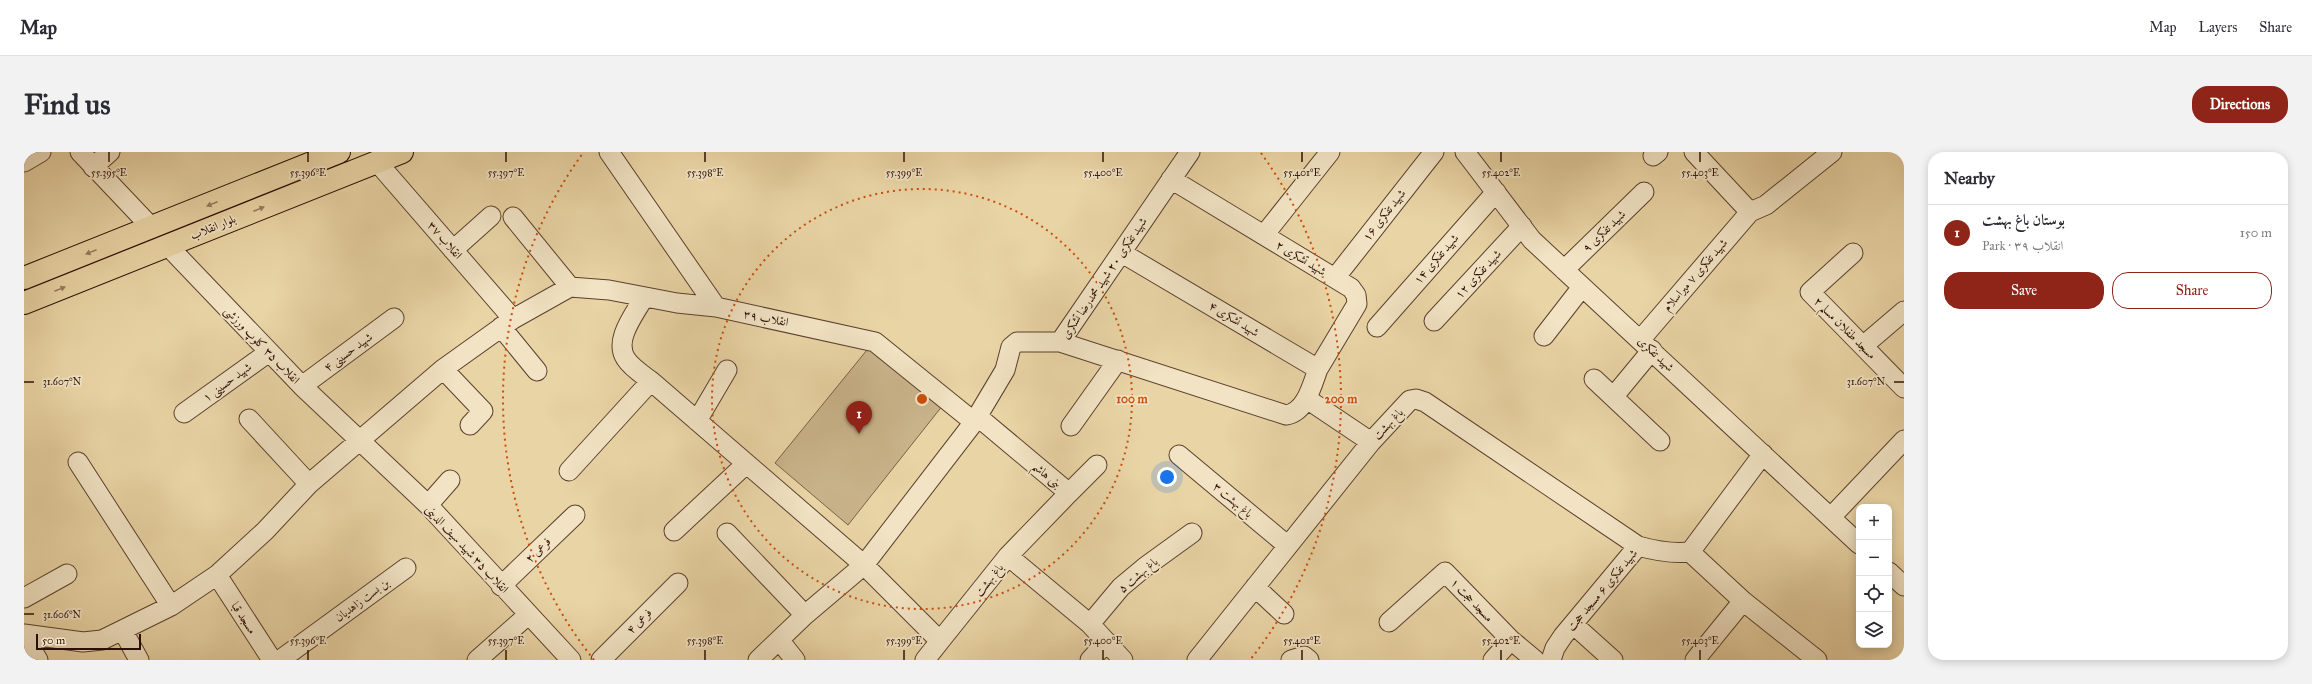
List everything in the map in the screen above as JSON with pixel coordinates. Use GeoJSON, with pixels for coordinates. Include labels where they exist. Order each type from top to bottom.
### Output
{"type":"FeatureCollection","features":[{"type":"Feature","properties":{"kind":"main road","name":"بلوار انقلاب"},"geometry":{"type":"LineString","coordinates":[[24,303],[402,152]]}},
{"type":"Feature","properties":{"kind":"main road","name":"بلوار انقلاب"},"geometry":{"type":"LineString","coordinates":[[24,278],[330,156]]}},
{"type":"Feature","properties":{"kind":"main road"},"geometry":{"type":"LineString","coordinates":[[328,181],[313,179],[310,173],[312,167],[330,156]]}},
{"type":"Feature","properties":{"kind":"main road"},"geometry":{"type":"LineString","coordinates":[[270,179],[285,178],[290,181],[291,192],[279,201]]}},
{"type":"Feature","properties":{"kind":"street"},"geometry":{"type":"LineString","coordinates":[[24,162],[41,152]]}},
{"type":"Feature","properties":{"kind":"street"},"geometry":{"type":"LineString","coordinates":[[80,152],[152,228]]}},
{"type":"Feature","properties":{"kind":"street"},"geometry":{"type":"LineString","coordinates":[[93,167],[110,152]]}},
{"type":"Feature","properties":{"kind":"street"},"geometry":{"type":"LineString","coordinates":[[609,152],[716,307]]}},
{"type":"Feature","properties":{"kind":"street","name":"شهید تفکری ۲۰ شهید محمدرضا تشکری"},"geometry":{"type":"LineString","coordinates":[[758,660],[780,641],[805,615],[864,565],[976,419],[1005,370],[1011,347],[1017,342],[1060,342],[1190,152]]}},
{"type":"Feature","properties":{"kind":"street"},"geometry":{"type":"LineString","coordinates":[[1264,235],[1330,152]]}},
{"type":"Feature","properties":{"kind":"street","name":"شهید تفکری ۱۶"},"geometry":{"type":"LineString","coordinates":[[1335,278],[1434,152]]}},
{"type":"Feature","properties":{"kind":"street","name":"شهید تفکری"},"geometry":{"type":"LineString","coordinates":[[1466,152],[1532,240],[1646,344],[1856,541]]}},
{"type":"Feature","properties":{"kind":"street"},"geometry":{"type":"LineString","coordinates":[[1694,152],[1750,212]]}},
{"type":"Feature","properties":{"kind":"street","name":"شهید تفکری ۷ میراسلام"},"geometry":{"type":"LineString","coordinates":[[1614,396],[1646,344],[1750,212],[1766,205],[1832,152]]}},
{"type":"Feature","properties":{"kind":"street","name":"انقلاب ۳۷"},"geometry":{"type":"LineString","coordinates":[[377,162],[453,250],[507,323],[537,370]]}},
{"type":"Feature","properties":{"kind":"street","name":"شهید تشکری ۲"},"geometry":{"type":"LineString","coordinates":[[1172,178],[1352,288],[1356,295],[1357,304],[1318,369]]}},
{"type":"Feature","properties":{"kind":"street","name":"شهید تفکری ۱۴"},"geometry":{"type":"LineString","coordinates":[[1377,327],[1496,192]]}},
{"type":"Feature","properties":{"kind":"street","name":"شهید تفکری ۹"},"geometry":{"type":"LineString","coordinates":[[1564,270],[1644,192]]}},
{"type":"Feature","properties":{"kind":"street"},"geometry":{"type":"LineString","coordinates":[[453,250],[491,216]]}},
{"type":"Feature","properties":{"kind":"street"},"geometry":{"type":"LineString","coordinates":[[24,634],[83,642],[102,640],[123,631],[171,606],[217,575],[265,531],[309,484],[443,369],[507,323],[570,287],[513,217]]}},
{"type":"Feature","properties":{"kind":"street","name":"شهید تفکری ۱۲"},"geometry":{"type":"LineString","coordinates":[[1434,321],[1522,226]]}},
{"type":"Feature","properties":{"kind":"street","name":"انقلاب ۳۵ کلوپ ورزشی"},"geometry":{"type":"LineString","coordinates":[[168,246],[302,386],[359,441]]}},
{"type":"Feature","properties":{"kind":"street","name":"شهید تشکری ۴"},"geometry":{"type":"LineString","coordinates":[[1122,253],[1318,369]]}},
{"type":"Feature","properties":{"kind":"street","name":"مسجد طفلان مسلم ۲"},"geometry":{"type":"LineString","coordinates":[[1853,253],[1810,292],[1904,388]]}},
{"type":"Feature","properties":{"kind":"street","name":"انقلاب ۳۹"},"geometry":{"type":"LineString","coordinates":[[570,287],[609,290],[677,303],[716,307],[875,342],[976,419]]}},
{"type":"Feature","properties":{"kind":"street"},"geometry":{"type":"LineString","coordinates":[[1544,336],[1582,287]]}},
{"type":"Feature","properties":{"kind":"street"},"geometry":{"type":"LineString","coordinates":[[644,297],[624,335],[621,350],[626,360],[864,565],[940,641]]}},
{"type":"Feature","properties":{"kind":"street"},"geometry":{"type":"LineString","coordinates":[[1863,346],[1904,311]]}},
{"type":"Feature","properties":{"kind":"street","name":"شهید حسینی ۴"},"geometry":{"type":"LineString","coordinates":[[302,386],[394,318]]}},
{"type":"Feature","properties":{"kind":"street"},"geometry":{"type":"LineString","coordinates":[[1060,342],[1286,415],[1293,412],[1307,399],[1318,369]]}},
{"type":"Feature","properties":{"kind":"street","name":"شهید حسینی ۱"},"geometry":{"type":"LineString","coordinates":[[184,413],[269,352]]}},
{"type":"Feature","properties":{"kind":"street"},"geometry":{"type":"LineString","coordinates":[[1071,426],[1118,360]]}},
{"type":"Feature","properties":{"kind":"street"},"geometry":{"type":"LineString","coordinates":[[443,369],[483,411],[470,425]]}},
{"type":"Feature","properties":{"kind":"street"},"geometry":{"type":"LineString","coordinates":[[697,421],[727,370]]}},
{"type":"Feature","properties":{"kind":"street"},"geometry":{"type":"LineString","coordinates":[[1594,379],[1614,396],[1660,441]]}},
{"type":"Feature","properties":{"kind":"street"},"geometry":{"type":"LineString","coordinates":[[569,471],[651,381]]}},
{"type":"Feature","properties":{"kind":"street"},"geometry":{"type":"LineString","coordinates":[[1307,399],[1371,442]]}},
{"type":"Feature","properties":{"kind":"street","name":"باغ بهشت"},"geometry":{"type":"LineString","coordinates":[[1197,660],[1371,442],[1410,400],[1416,399],[1426,402],[1638,546]]}},
{"type":"Feature","properties":{"kind":"street"},"geometry":{"type":"LineString","coordinates":[[249,419],[309,484]]}},
{"type":"Feature","properties":{"kind":"street","name":"بنی هاشم"},"geometry":{"type":"LineString","coordinates":[[976,419],[1069,492],[1008,556]]}},
{"type":"Feature","properties":{"kind":"street"},"geometry":{"type":"LineString","coordinates":[[1831,517],[1904,440]]}},
{"type":"Feature","properties":{"kind":"street","name":"انقلاب ۳۵ شهید سیف الدینی"},"geometry":{"type":"LineString","coordinates":[[359,441],[428,505],[501,586],[571,660]]}},
{"type":"Feature","properties":{"kind":"street"},"geometry":{"type":"LineString","coordinates":[[1763,454],[1690,552],[1743,601],[1817,660]]}},
{"type":"Feature","properties":{"kind":"street","name":"باغ بهشت ۳"},"geometry":{"type":"LineString","coordinates":[[1179,455],[1288,546]]}},
{"type":"Feature","properties":{"kind":"street"},"geometry":{"type":"LineString","coordinates":[[78,462],[171,606]]}},
{"type":"Feature","properties":{"kind":"street"},"geometry":{"type":"LineString","coordinates":[[674,531],[746,464]]}},
{"type":"Feature","properties":{"kind":"street"},"geometry":{"type":"LineString","coordinates":[[1069,492],[1097,465]]}},
{"type":"Feature","properties":{"kind":"street"},"geometry":{"type":"LineString","coordinates":[[428,505],[450,480]]}},
{"type":"Feature","properties":{"kind":"street","name":"فرعی ۲"},"geometry":{"type":"LineString","coordinates":[[501,586],[575,515]]}},
{"type":"Feature","properties":{"kind":"street"},"geometry":{"type":"LineString","coordinates":[[727,532],[805,615]]}},
{"type":"Feature","properties":{"kind":"street","name":"باغ بهشت ۵"},"geometry":{"type":"LineString","coordinates":[[1090,624],[1121,587],[1145,567],[1192,533]]}},
{"type":"Feature","properties":{"kind":"street","name":"شهید تفکری ۶ مسجد حجت"},"geometry":{"type":"LineString","coordinates":[[1551,660],[1555,648],[1638,546],[1658,552],[1677,554],[1690,552]]}},
{"type":"Feature","properties":{"kind":"street","name":"باغ بهشت"},"geometry":{"type":"LineString","coordinates":[[925,660],[1008,556],[1090,624],[1123,660]]}},
{"type":"Feature","properties":{"kind":"street","name":"بن بست زاهدیان"},"geometry":{"type":"LineString","coordinates":[[280,660],[406,568]]}},
{"type":"Feature","properties":{"kind":"street","name":"مسجد حجت ۱"},"geometry":{"type":"LineString","coordinates":[[1389,622],[1445,572],[1511,640],[1535,660]]}},
{"type":"Feature","properties":{"kind":"street"},"geometry":{"type":"LineString","coordinates":[[24,598],[67,574]]}},
{"type":"Feature","properties":{"kind":"street","name":"مسجد قبا"},"geometry":{"type":"LineString","coordinates":[[217,575],[272,660]]}},
{"type":"Feature","properties":{"kind":"street"},"geometry":{"type":"LineString","coordinates":[[1892,575],[1904,586]]}},
{"type":"Feature","properties":{"kind":"street","name":"فرعی ۴"},"geometry":{"type":"LineString","coordinates":[[601,660],[678,583]]}},
{"type":"Feature","properties":{"kind":"street"},"geometry":{"type":"LineString","coordinates":[[1255,587],[1284,614]]}},
{"type":"Feature","properties":{"kind":"street"},"geometry":{"type":"LineString","coordinates":[[1695,660],[1743,601]]}},
{"type":"Feature","properties":{"kind":"street"},"geometry":{"type":"LineString","coordinates":[[477,660],[528,615]]}},
{"type":"Feature","properties":{"kind":"street"},"geometry":{"type":"LineString","coordinates":[[1574,625],[1613,660]]}},
{"type":"Feature","properties":{"kind":"street"},"geometry":{"type":"LineString","coordinates":[[123,631],[139,660]]}},
{"type":"Feature","properties":{"kind":"street"},"geometry":{"type":"LineString","coordinates":[[24,637],[38,660]]}},
{"type":"Feature","properties":{"kind":"street"},"geometry":{"type":"LineString","coordinates":[[1493,660],[1511,640]]}},
{"type":"Feature","properties":{"kind":"street"},"geometry":{"type":"LineString","coordinates":[[780,641],[795,660]]}},
{"type":"Feature","properties":{"kind":"street"},"geometry":{"type":"LineString","coordinates":[[1090,660],[1107,642]]}},
{"type":"Feature","properties":{"kind":"street"},"geometry":{"type":"LineString","coordinates":[[1291,660],[1298,656],[1304,656],[1309,660]]}},
{"type":"Feature","properties":{"kind":"shaded area"},"geometry":{"type":"Polygon","coordinates":[[[871,345],[943,405],[848,525],[775,463],[871,345]]]}},
{"type":"Feature","properties":{"kind":"place","name":"بوستان باغ بهشت"},"geometry":{"type":"Point","coordinates":[859,434]}}]}
